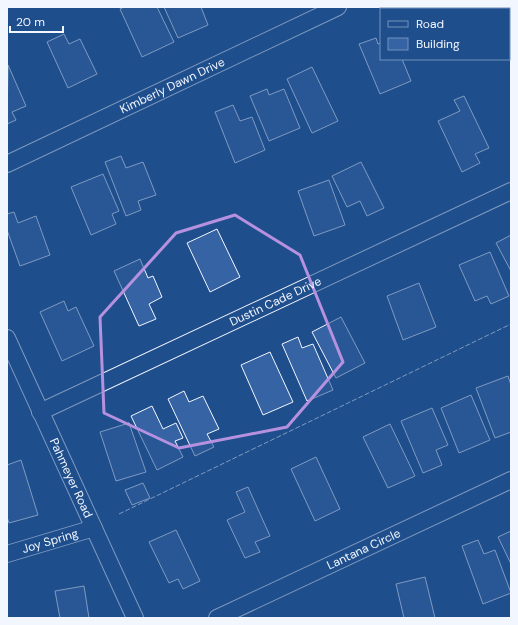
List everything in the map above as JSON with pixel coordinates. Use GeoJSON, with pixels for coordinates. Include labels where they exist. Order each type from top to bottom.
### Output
{"type":"FeatureCollection","features":[{"type":"Feature","properties":{"kind":"street","name":"Kimberly Dawn Drive"},"geometry":{"type":"LineString","coordinates":[[7,164],[338,7]]}},
{"type":"Feature","properties":{"kind":"street","name":"Dustin Cade Drive"},"geometry":{"type":"LineString","coordinates":[[40,412],[511,191]]}},
{"type":"Feature","properties":{"kind":"street","name":"Pahmeyer Road"},"geometry":{"type":"LineString","coordinates":[[7,338],[135,618]]}},
{"type":"Feature","properties":{"kind":"street","name":"Lantana Circle"},"geometry":{"type":"LineString","coordinates":[[217,618],[511,480]]}},
{"type":"Feature","properties":{"kind":"street","name":"Joy Spring"},"geometry":{"type":"LineString","coordinates":[[7,554],[94,528]]}},
{"type":"Feature","properties":{"kind":"highlighted area"},"geometry":{"type":"Polygon","coordinates":[[[235,215],[300,255],[343,362],[287,427],[179,448],[104,413],[100,317],[176,233],[235,215]]]}},
{"type":"Feature","properties":{"kind":"building"},"geometry":{"type":"Polygon","coordinates":[[[124,7],[157,7],[174,42],[142,57],[120,9],[124,7]]]}},
{"type":"Feature","properties":{"kind":"building"},"geometry":{"type":"Polygon","coordinates":[[[164,7],[201,7],[208,25],[178,38],[164,7]]]}},
{"type":"Feature","properties":{"kind":"building"},"geometry":{"type":"Polygon","coordinates":[[[449,7],[450,8],[435,8],[449,7]]]}},
{"type":"Feature","properties":{"kind":"building"},"geometry":{"type":"Polygon","coordinates":[[[64,34],[69,44],[80,39],[97,74],[68,88],[47,42],[64,34]]]}},
{"type":"Feature","properties":{"kind":"building"},"geometry":{"type":"Polygon","coordinates":[[[376,38],[378,44],[380,43],[380,60],[402,60],[411,81],[380,94],[359,44],[376,38]]]}},
{"type":"Feature","properties":{"kind":"building"},"geometry":{"type":"Polygon","coordinates":[[[8,65],[26,106],[12,112],[16,120],[7,124],[8,65]]]}},
{"type":"Feature","properties":{"kind":"building"},"geometry":{"type":"Polygon","coordinates":[[[312,67],[338,121],[312,133],[287,79],[312,67]]]}},
{"type":"Feature","properties":{"kind":"building"},"geometry":{"type":"Polygon","coordinates":[[[267,89],[269,95],[284,89],[300,128],[269,141],[250,96],[267,89]]]}},
{"type":"Feature","properties":{"kind":"building"},"geometry":{"type":"Polygon","coordinates":[[[464,96],[489,148],[475,154],[480,163],[462,172],[438,121],[460,111],[454,100],[464,96]]]}},
{"type":"Feature","properties":{"kind":"building"},"geometry":{"type":"Polygon","coordinates":[[[233,105],[240,121],[252,117],[265,150],[235,163],[215,112],[233,105]]]}},
{"type":"Feature","properties":{"kind":"building"},"geometry":{"type":"Polygon","coordinates":[[[121,156],[126,168],[143,162],[156,195],[138,201],[141,210],[126,216],[105,162],[121,156]]]}},
{"type":"Feature","properties":{"kind":"building"},"geometry":{"type":"Polygon","coordinates":[[[361,162],[384,208],[367,216],[360,201],[347,207],[332,176],[361,162]]]}},
{"type":"Feature","properties":{"kind":"building"},"geometry":{"type":"Polygon","coordinates":[[[103,174],[119,211],[112,214],[116,224],[91,235],[71,187],[103,174]]]}},
{"type":"Feature","properties":{"kind":"building"},"geometry":{"type":"Polygon","coordinates":[[[329,180],[345,225],[314,236],[298,191],[329,180]]]}},
{"type":"Feature","properties":{"kind":"building"},"geometry":{"type":"Polygon","coordinates":[[[14,212],[18,223],[36,216],[50,255],[20,266],[7,230],[7,214],[14,212]]]}},
{"type":"Feature","properties":{"kind":"building"},"geometry":{"type":"Polygon","coordinates":[[[217,229],[240,277],[210,292],[187,243],[217,229]]]}},
{"type":"Feature","properties":{"kind":"building"},"geometry":{"type":"Polygon","coordinates":[[[511,235],[511,271],[496,243],[511,235]]]}},
{"type":"Feature","properties":{"kind":"building"},"geometry":{"type":"Polygon","coordinates":[[[490,252],[509,296],[491,304],[487,296],[475,301],[459,265],[490,252]]]}},
{"type":"Feature","properties":{"kind":"building"},"geometry":{"type":"Polygon","coordinates":[[[140,259],[148,278],[153,276],[162,297],[149,304],[156,319],[139,326],[114,271],[140,259]]]}},
{"type":"Feature","properties":{"kind":"building"},"geometry":{"type":"Polygon","coordinates":[[[419,283],[436,327],[403,340],[387,296],[419,283]]]}},
{"type":"Feature","properties":{"kind":"building"},"geometry":{"type":"Polygon","coordinates":[[[64,301],[68,311],[76,307],[94,346],[62,361],[40,312],[64,301]]]}},
{"type":"Feature","properties":{"kind":"building"},"geometry":{"type":"Polygon","coordinates":[[[341,317],[365,363],[336,378],[312,332],[341,317]]]}},
{"type":"Feature","properties":{"kind":"building"},"geometry":{"type":"Polygon","coordinates":[[[298,337],[302,348],[313,344],[333,390],[307,401],[282,344],[298,337]]]}},
{"type":"Feature","properties":{"kind":"building"},"geometry":{"type":"Polygon","coordinates":[[[270,352],[293,402],[263,415],[241,365],[270,352]]]}},
{"type":"Feature","properties":{"kind":"building"},"geometry":{"type":"Polygon","coordinates":[[[508,376],[511,385],[511,432],[495,438],[476,388],[508,376]]]}},
{"type":"Feature","properties":{"kind":"building"},"geometry":{"type":"Polygon","coordinates":[[[184,391],[189,402],[203,396],[219,429],[207,434],[214,447],[195,456],[168,399],[184,391]]]}},
{"type":"Feature","properties":{"kind":"building"},"geometry":{"type":"Polygon","coordinates":[[[471,395],[490,440],[459,453],[441,408],[471,395]]]}},
{"type":"Feature","properties":{"kind":"building"},"geometry":{"type":"Polygon","coordinates":[[[152,406],[163,429],[176,423],[183,438],[175,441],[183,457],[157,470],[131,416],[152,406]]]}},
{"type":"Feature","properties":{"kind":"building"},"geometry":{"type":"Polygon","coordinates":[[[432,408],[448,445],[436,450],[442,465],[423,473],[401,421],[432,408]]]}},
{"type":"Feature","properties":{"kind":"building"},"geometry":{"type":"Polygon","coordinates":[[[129,423],[146,472],[116,481],[100,432],[129,423]]]}},
{"type":"Feature","properties":{"kind":"building"},"geometry":{"type":"Polygon","coordinates":[[[390,424],[415,476],[388,488],[363,437],[390,424]]]}},
{"type":"Feature","properties":{"kind":"building"},"geometry":{"type":"Polygon","coordinates":[[[316,457],[340,509],[315,521],[291,469],[316,457]]]}},
{"type":"Feature","properties":{"kind":"building"},"geometry":{"type":"Polygon","coordinates":[[[21,460],[38,515],[9,523],[7,517],[7,465],[21,460]]]}},
{"type":"Feature","properties":{"kind":"building"},"geometry":{"type":"Polygon","coordinates":[[[143,483],[150,498],[132,505],[125,490],[143,483]]]}},
{"type":"Feature","properties":{"kind":"building"},"geometry":{"type":"Polygon","coordinates":[[[248,487],[270,536],[255,542],[260,552],[245,558],[227,520],[245,512],[236,492],[248,487]]]}},
{"type":"Feature","properties":{"kind":"building"},"geometry":{"type":"Polygon","coordinates":[[[176,530],[200,581],[183,589],[178,579],[169,583],[149,542],[176,530]]]}},
{"type":"Feature","properties":{"kind":"building"},"geometry":{"type":"Polygon","coordinates":[[[511,531],[511,564],[498,537],[511,531]]]}},
{"type":"Feature","properties":{"kind":"building"},"geometry":{"type":"Polygon","coordinates":[[[478,540],[484,554],[495,550],[511,593],[483,604],[462,546],[478,540]]]}},
{"type":"Feature","properties":{"kind":"building"},"geometry":{"type":"Polygon","coordinates":[[[425,577],[435,618],[404,618],[396,584],[425,577]]]}},
{"type":"Feature","properties":{"kind":"building"},"geometry":{"type":"Polygon","coordinates":[[[84,586],[89,618],[60,618],[55,591],[84,586]]]}},
{"type":"Feature","properties":{"kind":"fence"},"geometry":{"type":"LineString","coordinates":[[119,514],[511,324]]}}]}
